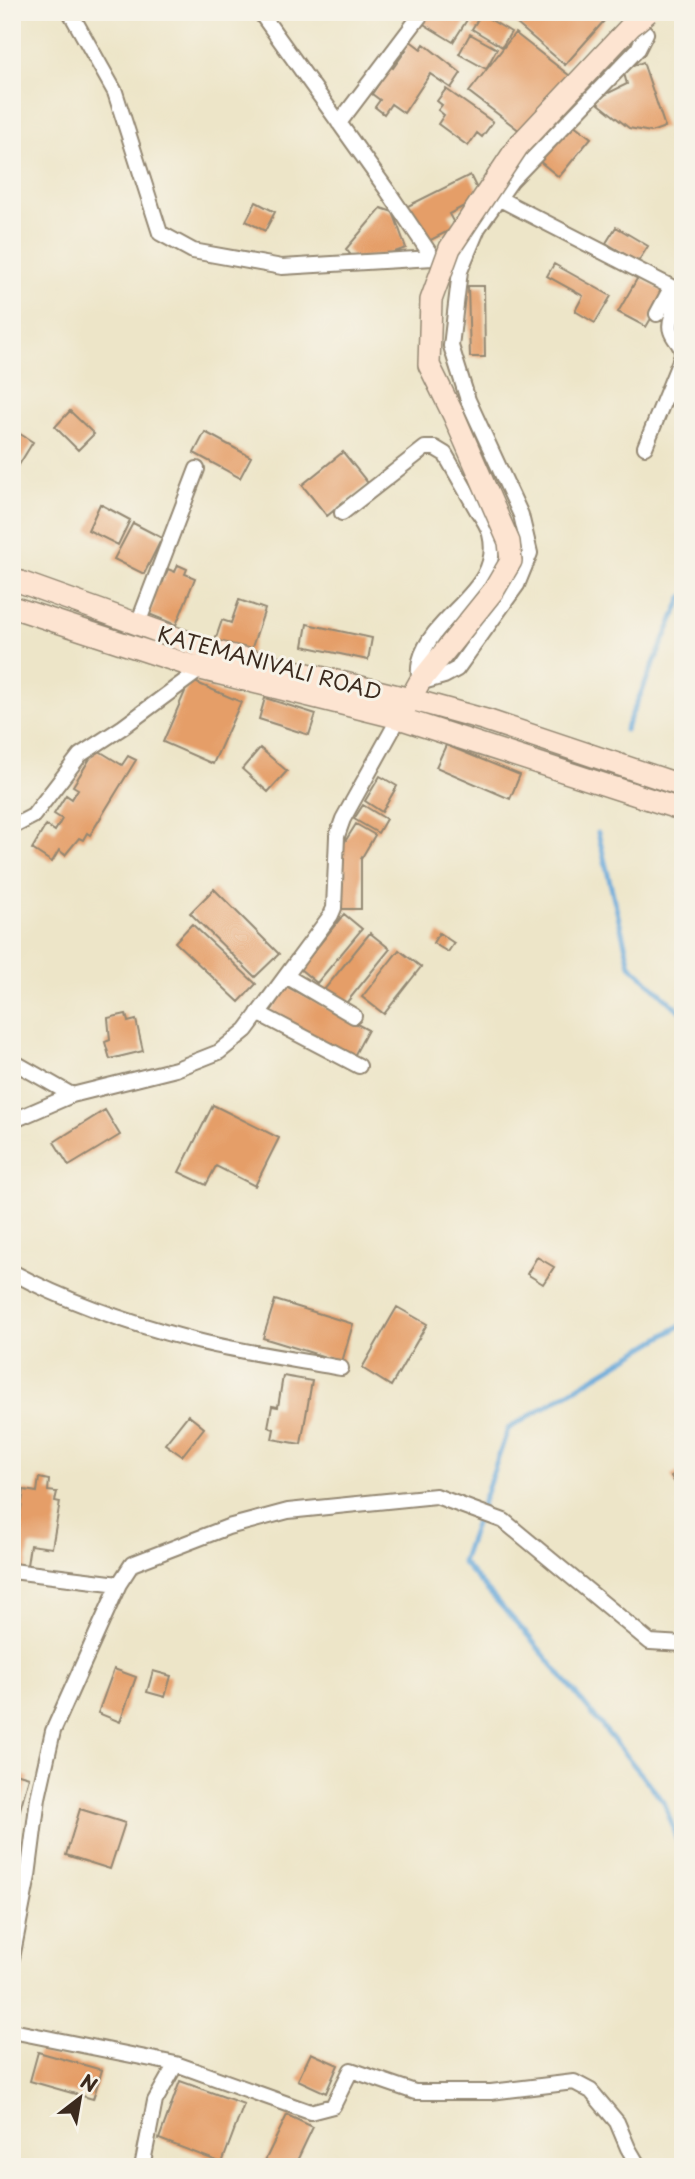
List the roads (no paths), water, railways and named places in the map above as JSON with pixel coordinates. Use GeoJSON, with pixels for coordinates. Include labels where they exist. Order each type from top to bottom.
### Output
{"type":"FeatureCollection","features":[{"type":"Feature","properties":{"kind":"main road"},"geometry":{"type":"LineString","coordinates":[[399,718],[414,691],[494,590],[511,561],[509,542],[429,365],[431,300],[450,248],[518,146],[630,27],[648,12]]}},
{"type":"Feature","properties":{"kind":"main road","name":"KATEMANIVALI ROAD"},"geometry":{"type":"LineString","coordinates":[[12,579],[213,651],[414,691],[486,720],[683,786]]}},
{"type":"Feature","properties":{"kind":"main road","name":"KATEMANIVALI ROAD"},"geometry":{"type":"LineString","coordinates":[[12,607],[201,669],[399,718],[683,810]]}},
{"type":"Feature","properties":{"kind":"main road"},"geometry":{"type":"LineString","coordinates":[[578,776],[584,752]]}},
{"type":"Feature","properties":{"kind":"street"},"geometry":{"type":"LineString","coordinates":[[70,12],[115,92],[160,233],[192,251],[282,267],[433,258],[460,271]]}},
{"type":"Feature","properties":{"kind":"street"},"geometry":{"type":"LineString","coordinates":[[260,12],[433,258]]}},
{"type":"Feature","properties":{"kind":"street"},"geometry":{"type":"LineString","coordinates":[[339,123],[424,12]]}},
{"type":"Feature","properties":{"kind":"street"},"geometry":{"type":"LineString","coordinates":[[414,691],[457,669],[517,585],[530,553],[521,515],[468,400],[452,346],[460,271],[478,228],[511,181],[638,49],[646,33],[624,12]]}},
{"type":"Feature","properties":{"kind":"street"},"geometry":{"type":"LineString","coordinates":[[498,198],[679,291]]}},
{"type":"Feature","properties":{"kind":"street"},"geometry":{"type":"LineString","coordinates":[[657,314],[679,291]]}},
{"type":"Feature","properties":{"kind":"street"},"geometry":{"type":"LineString","coordinates":[[645,447],[682,356],[682,349],[670,330],[679,291]]}},
{"type":"Feature","properties":{"kind":"street"},"geometry":{"type":"LineString","coordinates":[[342,513],[425,448],[435,448],[444,454],[490,531],[492,562],[482,581],[432,638],[420,661],[414,691]]}},
{"type":"Feature","properties":{"kind":"street"},"geometry":{"type":"LineString","coordinates":[[137,626],[197,469]]}},
{"type":"Feature","properties":{"kind":"street"},"geometry":{"type":"LineString","coordinates":[[12,827],[33,816],[80,755],[201,669]]}},
{"type":"Feature","properties":{"kind":"street"},"geometry":{"type":"LineString","coordinates":[[12,1121],[72,1095],[176,1069],[219,1052],[234,1041],[331,915],[334,908],[337,836],[343,819],[399,718]]}},
{"type":"Feature","properties":{"kind":"street"},"geometry":{"type":"LineString","coordinates":[[286,976],[354,1016]]}},
{"type":"Feature","properties":{"kind":"street"},"geometry":{"type":"LineString","coordinates":[[258,1013],[359,1066]]}},
{"type":"Feature","properties":{"kind":"street"},"geometry":{"type":"LineString","coordinates":[[12,1061],[72,1095]]}},
{"type":"Feature","properties":{"kind":"street"},"geometry":{"type":"LineString","coordinates":[[12,1272],[36,1285],[113,1314],[193,1340],[341,1368]]}},
{"type":"Feature","properties":{"kind":"street"},"geometry":{"type":"LineString","coordinates":[[12,1958],[29,1876],[38,1798],[53,1731],[119,1584],[132,1564],[228,1527],[288,1511],[436,1496],[504,1521],[650,1642],[683,1644]]}},
{"type":"Feature","properties":{"kind":"street"},"geometry":{"type":"LineString","coordinates":[[12,1571],[119,1584]]}},
{"type":"Feature","properties":{"kind":"street"},"geometry":{"type":"LineString","coordinates":[[12,2031],[176,2064],[310,2112],[333,2106],[351,2070],[415,2092],[491,2092],[574,2082],[591,2091],[617,2122],[628,2148],[638,2165],[643,2167]]}},
{"type":"Feature","properties":{"kind":"street"},"geometry":{"type":"LineString","coordinates":[[142,2167],[155,2101],[176,2064]]}},
{"type":"Feature","properties":{"kind":"waterway"},"geometry":{"type":"LineString","coordinates":[[625,730],[683,596]]}},
{"type":"Feature","properties":{"kind":"waterway"},"geometry":{"type":"LineString","coordinates":[[598,833],[630,965],[683,1014]]}},
{"type":"Feature","properties":{"kind":"waterway"},"geometry":{"type":"LineString","coordinates":[[683,1324],[508,1429],[462,1562],[531,1639],[664,1802],[683,1857]]}}]}
